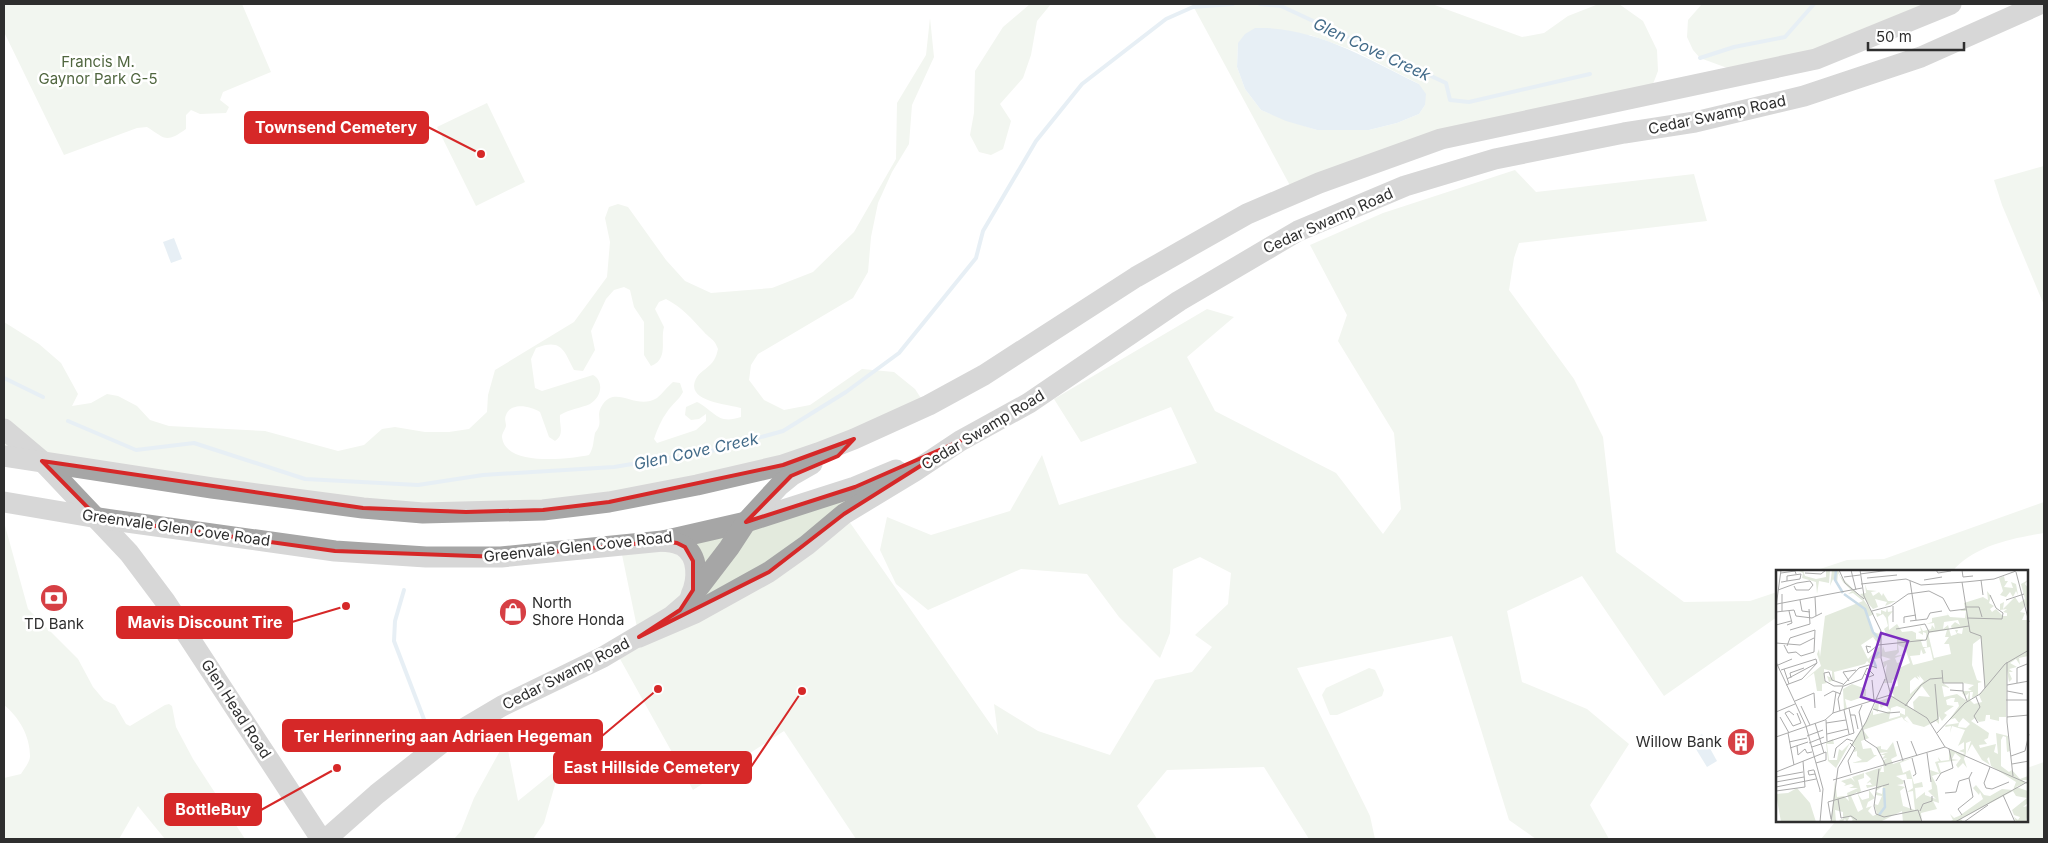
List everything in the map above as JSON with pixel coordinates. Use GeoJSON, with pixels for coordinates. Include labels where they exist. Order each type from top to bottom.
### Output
{"type":"FeatureCollection","features":[{"type":"Feature","properties":{"kind":"main road"},"geometry":{"type":"LineString","coordinates":[[4,456],[212,488],[363,508],[423,513],[543,510],[619,500],[697,485],[783,465],[854,439],[930,405],[984,375],[1136,277],[1247,214],[1319,183],[1441,139],[1816,59],[1951,4]]}},
{"type":"Feature","properties":{"kind":"main road","name":"Cedar Swamp Road"},"geometry":{"type":"LineString","coordinates":[[639,637],[695,613],[754,581],[800,550],[844,514],[915,472],[960,441],[1029,403],[1179,301],[1261,251],[1298,231],[1405,186],[1495,159],[1624,133],[1694,122],[1804,96],[1921,57],[2040,4]]}},
{"type":"Feature","properties":{"kind":"main road","name":"Glen Head Road"},"geometry":{"type":"LineString","coordinates":[[4,429],[42,461],[98,518],[129,553],[159,592],[321,839]]}},
{"type":"Feature","properties":{"kind":"main road","name":"Cedar Swamp Road"},"geometry":{"type":"LineString","coordinates":[[326,839],[377,794],[457,732],[502,706],[603,657],[672,616],[687,603],[729,548],[746,522],[780,485],[809,465],[838,456],[854,439]]}},
{"type":"Feature","properties":{"kind":"main road","name":"Greenvale Glen Cove Road"},"geometry":{"type":"LineString","coordinates":[[4,502],[98,518],[335,551],[426,557],[519,556],[662,541],[746,522],[855,487],[960,441]]}},
{"type":"Feature","properties":{"kind":"main road"},"geometry":{"type":"LineString","coordinates":[[662,541],[677,543],[685,547],[693,561],[696,580],[687,603]]}},
{"type":"Feature","properties":{"kind":"main road"},"geometry":{"type":"LineString","coordinates":[[729,548],[730,563],[734,571],[743,578],[754,581]]}},
{"type":"Feature","properties":{"kind":"highlighted area"},"geometry":{"type":"Polygon","coordinates":[[[854,439],[838,456],[791,476],[746,522],[855,487],[960,441],[844,514],[769,572],[639,637],[680,610],[693,590],[693,561],[685,547],[677,543],[663,541],[501,557],[335,551],[98,518],[42,461],[363,508],[466,512],[543,510],[609,502],[783,465],[854,439]]]}},
{"type":"Feature","properties":{"kind":"green space","name":"Francis M. Gaynor Park G-5"},"geometry":{"type":"Polygon","coordinates":[[[4,4],[242,4],[271,72],[223,92],[220,100],[229,107],[226,113],[200,114],[191,110],[186,115],[186,129],[174,137],[165,138],[147,127],[137,128],[64,155],[4,32],[4,4]]]}},
{"type":"Feature","properties":{"kind":"green space"},"geometry":{"type":"Polygon","coordinates":[[[1030,4],[1051,4],[1037,21],[1031,55],[1023,78],[1000,104],[1011,121],[1003,149],[991,155],[979,152],[970,135],[974,113],[975,71],[1003,27],[1030,4]]]}},
{"type":"Feature","properties":{"kind":"green space"},"geometry":{"type":"Polygon","coordinates":[[[1192,4],[1432,4],[1522,37],[1544,33],[1568,16],[1596,5],[1619,4],[1643,21],[1657,50],[1658,71],[1653,84],[1441,139],[1293,191],[1192,4]],[[1310,35],[1238,43],[1237,67],[1245,89],[1261,110],[1317,130],[1369,130],[1397,123],[1419,114],[1425,105],[1419,84],[1355,51],[1310,35]]]}},
{"type":"Feature","properties":{"kind":"green space"},"geometry":{"type":"Polygon","coordinates":[[[1702,4],[1938,4],[1814,54],[1730,69],[1700,58],[1693,50],[1687,37],[1688,20],[1702,4]]]}},
{"type":"Feature","properties":{"kind":"green space"},"geometry":{"type":"Polygon","coordinates":[[[930,18],[934,57],[912,105],[909,144],[892,172],[878,203],[871,237],[868,272],[853,298],[758,354],[751,365],[749,380],[764,400],[784,410],[810,405],[862,369],[894,372],[915,389],[928,409],[697,485],[423,513],[4,456],[4,322],[39,344],[61,363],[78,394],[72,406],[91,403],[107,394],[118,396],[137,406],[150,420],[169,426],[265,431],[338,451],[364,445],[382,429],[395,427],[425,432],[449,432],[469,429],[487,412],[488,395],[495,370],[574,322],[607,277],[610,242],[605,218],[609,207],[618,204],[628,207],[666,260],[685,281],[711,293],[772,288],[813,272],[854,232],[896,159],[897,103],[926,55],[930,18]],[[624,287],[614,290],[606,299],[591,331],[595,350],[583,371],[574,370],[564,352],[557,346],[545,345],[536,348],[531,359],[535,388],[542,391],[593,375],[599,381],[600,389],[597,397],[590,404],[560,415],[561,433],[555,441],[549,437],[540,412],[521,406],[512,408],[505,416],[506,426],[502,437],[506,447],[514,453],[540,459],[589,455],[599,426],[599,413],[603,404],[608,399],[621,397],[634,401],[649,401],[657,398],[673,382],[680,383],[683,392],[661,422],[654,439],[657,443],[696,430],[706,421],[706,414],[699,419],[691,420],[685,415],[686,407],[697,402],[721,418],[733,419],[741,417],[741,408],[709,400],[701,397],[696,392],[694,385],[697,377],[715,358],[718,349],[717,345],[686,314],[666,299],[659,302],[655,309],[664,327],[663,349],[660,359],[651,366],[644,355],[644,322],[634,307],[630,290],[624,287]]]}},
{"type":"Feature","properties":{"kind":"green space"},"geometry":{"type":"Polygon","coordinates":[[[487,103],[525,182],[476,206],[437,127],[487,103]]]}},
{"type":"Feature","properties":{"kind":"green space"},"geometry":{"type":"Polygon","coordinates":[[[2044,166],[2044,305],[2002,205],[1994,180],[2044,166]]]}},
{"type":"Feature","properties":{"kind":"green space"},"geometry":{"type":"Polygon","coordinates":[[[1515,170],[1536,192],[1694,174],[1707,221],[1519,243],[1514,258],[1509,290],[1574,379],[1603,437],[1616,552],[1684,602],[1750,601],[1776,592],[1776,618],[1664,696],[1582,576],[1507,611],[1522,682],[1587,709],[1629,744],[1590,805],[1609,839],[1536,839],[1509,820],[1452,636],[1297,668],[1370,816],[1375,839],[1309,839],[1264,767],[1167,770],[1137,806],[1157,839],[856,839],[784,731],[693,790],[615,650],[639,637],[620,545],[856,488],[844,514],[998,735],[994,704],[1038,731],[1110,755],[1155,680],[1192,672],[1212,647],[1195,635],[1228,604],[1231,573],[1200,557],[1173,569],[1170,633],[1160,658],[1119,617],[1087,574],[1021,569],[928,610],[896,584],[880,550],[887,517],[931,535],[1010,511],[1042,455],[1059,505],[1197,463],[1171,407],[1081,442],[1054,399],[1207,309],[1234,317],[1187,357],[1215,411],[1336,473],[1383,534],[1401,509],[1394,433],[1338,341],[1347,315],[1310,245],[1383,213],[1515,170]]]}},
{"type":"Feature","properties":{"kind":"green space"},"geometry":{"type":"Polygon","coordinates":[[[2044,502],[2044,533],[1994,545],[1970,556],[1954,570],[1817,570],[1847,560],[1884,559],[2044,502]]]}},
{"type":"Feature","properties":{"kind":"green space"},"geometry":{"type":"Polygon","coordinates":[[[4,522],[28,609],[78,659],[93,687],[104,700],[115,705],[126,724],[130,726],[165,705],[169,704],[172,706],[176,727],[193,759],[245,839],[165,839],[138,806],[119,839],[4,839],[4,778],[21,774],[30,756],[28,741],[23,728],[4,705],[4,522]]]}},
{"type":"Feature","properties":{"kind":"green space"},"geometry":{"type":"Polygon","coordinates":[[[1369,668],[1375,670],[1384,690],[1382,696],[1337,715],[1330,715],[1322,695],[1326,688],[1369,668]]]}},
{"type":"Feature","properties":{"kind":"green space"},"geometry":{"type":"Polygon","coordinates":[[[506,740],[518,801],[560,767],[544,823],[533,839],[454,839],[461,831],[474,798],[506,740]]]}},
{"type":"Feature","properties":{"kind":"green space"},"geometry":{"type":"Polygon","coordinates":[[[2044,762],[2044,839],[1821,839],[1834,823],[2028,823],[2028,768],[2044,762]]]}},
{"type":"Feature","properties":{"kind":"water"},"geometry":{"type":"Polygon","coordinates":[[[1255,28],[1298,32],[1319,38],[1360,55],[1419,84],[1426,94],[1425,105],[1419,114],[1397,123],[1369,130],[1317,130],[1286,121],[1261,110],[1245,89],[1237,67],[1238,43],[1245,34],[1255,28]]]}},
{"type":"Feature","properties":{"kind":"water"},"geometry":{"type":"Polygon","coordinates":[[[174,238],[182,259],[171,263],[163,242],[174,238]]]}},
{"type":"Feature","properties":{"kind":"water"},"geometry":{"type":"Polygon","coordinates":[[[1702,734],[1717,761],[1707,767],[1691,741],[1702,734]]]}},
{"type":"Feature","properties":{"kind":"waterway","name":"Glen Cove Creek"},"geometry":{"type":"LineString","coordinates":[[68,421],[136,450],[194,443],[305,479],[418,485],[483,475],[614,467],[711,451],[783,431],[846,392],[899,353],[976,258],[983,231],[1036,141],[1082,84],[1166,19],[1193,7],[1233,4]]}},
{"type":"Feature","properties":{"kind":"waterway","name":"Glen Cove Creek"},"geometry":{"type":"LineString","coordinates":[[1260,4],[1281,6],[1446,83],[1450,100],[1469,102],[1590,74]]}},
{"type":"Feature","properties":{"kind":"waterway","name":"Glen Cove Creek"},"geometry":{"type":"LineString","coordinates":[[1700,58],[1734,47],[1785,37],[1814,4]]}},
{"type":"Feature","properties":{"kind":"waterway","name":"Glen Cove Creek"},"geometry":{"type":"LineString","coordinates":[[4,378],[43,397]]}},
{"type":"Feature","properties":{"kind":"waterway"},"geometry":{"type":"LineString","coordinates":[[404,590],[395,621],[394,641],[430,735]]}},
{"type":"Feature","properties":{"kind":"place","name":"Townsend Cemetery"},"geometry":{"type":"Point","coordinates":[481,154]}},
{"type":"Feature","properties":{"kind":"place","name":"TD Bank"},"geometry":{"type":"Point","coordinates":[54,598]}},
{"type":"Feature","properties":{"kind":"place","name":"Mavis Discount Tire"},"geometry":{"type":"Point","coordinates":[346,606]}},
{"type":"Feature","properties":{"kind":"place","name":"North Shore Honda"},"geometry":{"type":"Point","coordinates":[513,612]}},
{"type":"Feature","properties":{"kind":"place","name":"Ter Herinnering aan Adriaen Hegeman"},"geometry":{"type":"Point","coordinates":[658,689]}},
{"type":"Feature","properties":{"kind":"place","name":"East Hillside Cemetery"},"geometry":{"type":"Point","coordinates":[802,691]}},
{"type":"Feature","properties":{"kind":"place","name":"Willow Bank"},"geometry":{"type":"Point","coordinates":[1741,742]}},
{"type":"Feature","properties":{"kind":"place","name":"BottleBuy"},"geometry":{"type":"Point","coordinates":[337,768]}}]}
